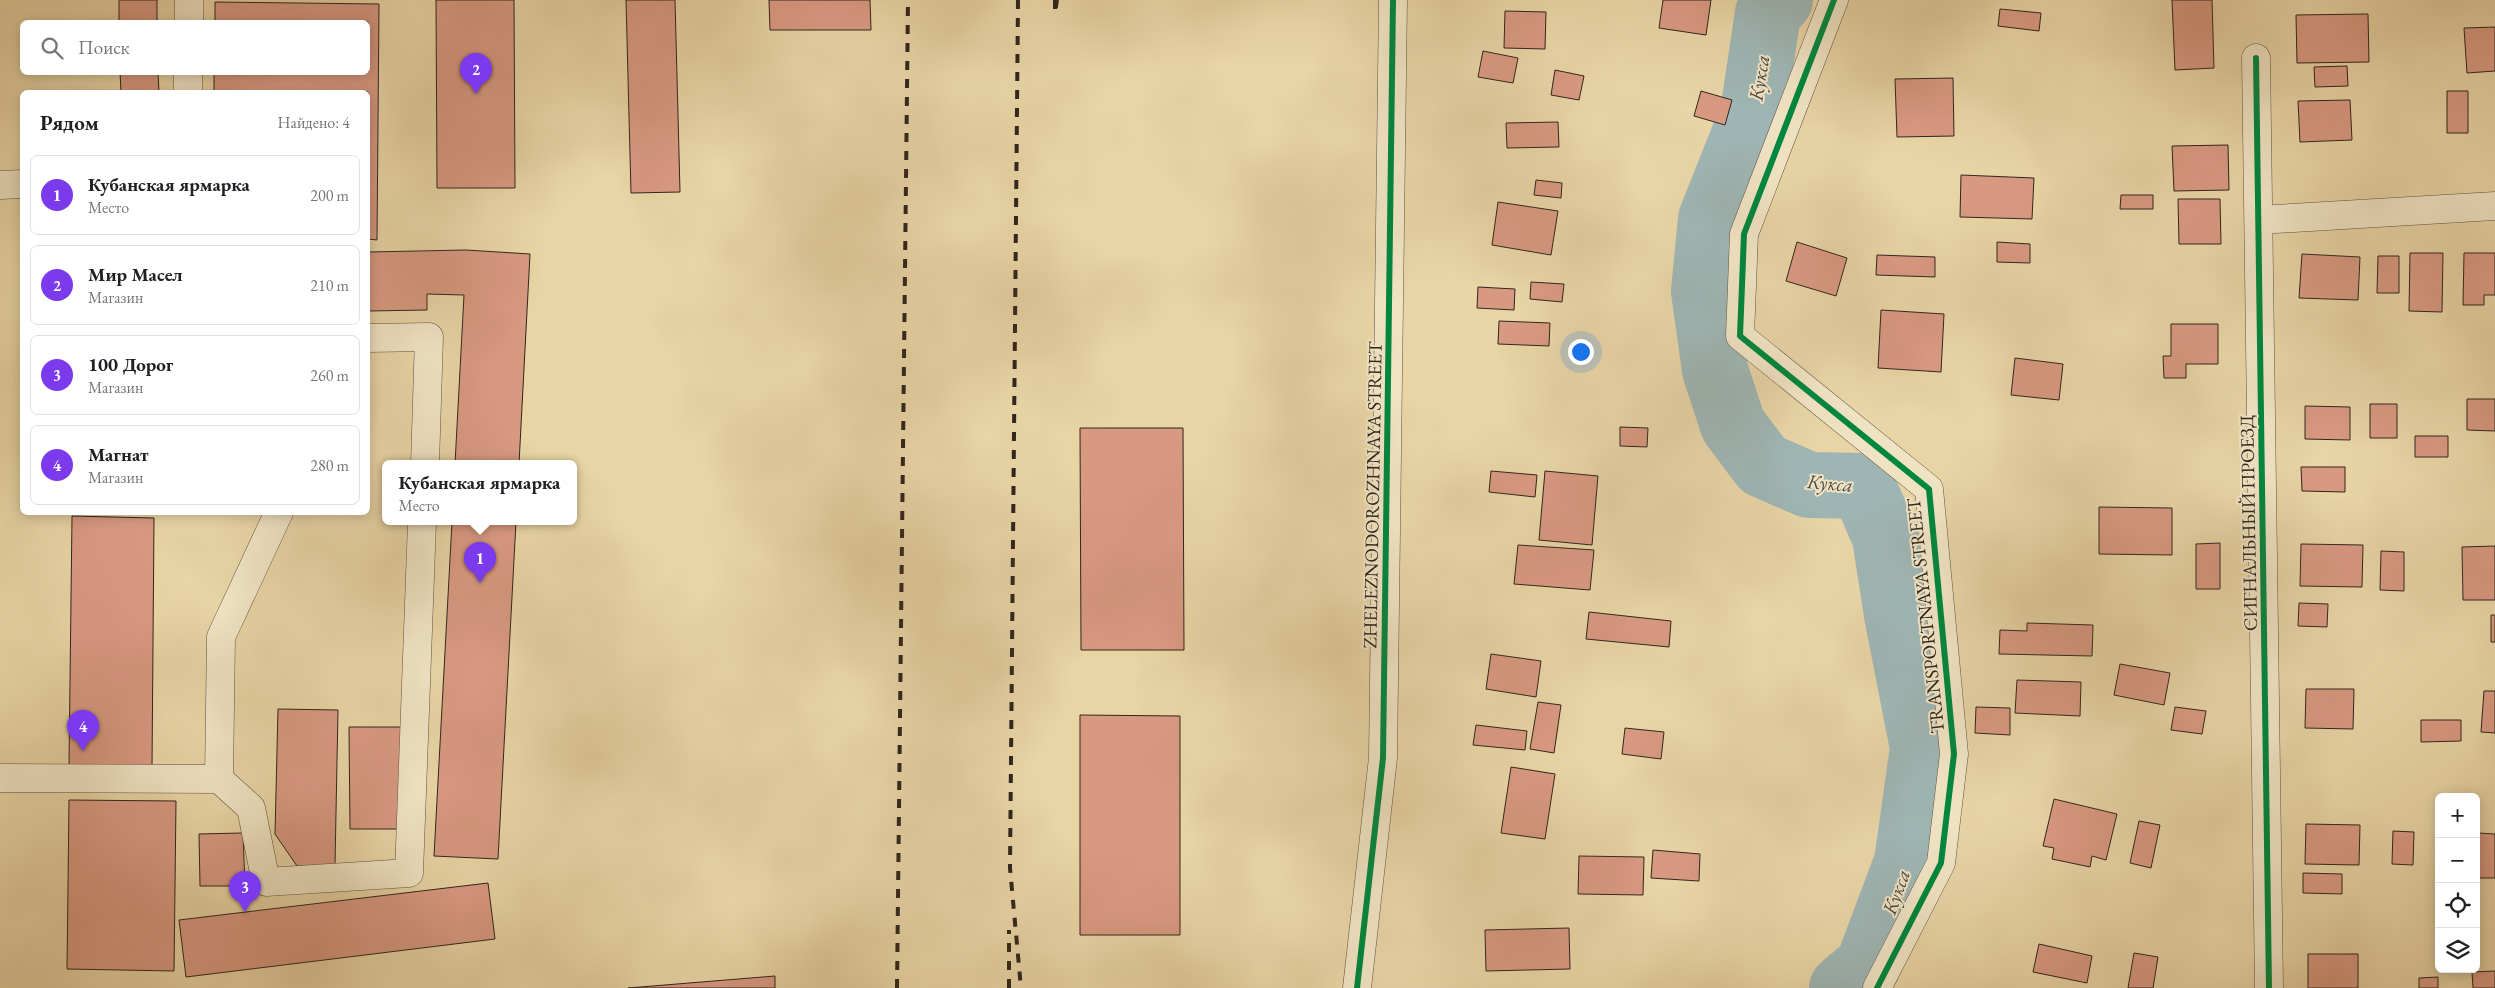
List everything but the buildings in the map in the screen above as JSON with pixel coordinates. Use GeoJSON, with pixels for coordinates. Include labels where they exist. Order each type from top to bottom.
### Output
{"type":"FeatureCollection","features":[{"type":"Feature","properties":{"kind":"street"},"geometry":{"type":"LineString","coordinates":[[189,0],[189,20]]}},
{"type":"Feature","properties":{"kind":"street","name":"ZHELEZNODOROZHNAYA STREET"},"geometry":{"type":"LineString","coordinates":[[1356,988],[1383,758],[1393,0]]}},
{"type":"Feature","properties":{"kind":"street","name":"TRANSPORTNAYA STREET"},"geometry":{"type":"LineString","coordinates":[[1834,0],[1744,234],[1740,336],[1929,489],[1954,754],[1942,863],[1877,988]]}},
{"type":"Feature","properties":{"kind":"street","name":"СИГНАЛЬНЫЙ ПРОЕЗД"},"geometry":{"type":"LineString","coordinates":[[2256,58],[2269,988]]}},
{"type":"Feature","properties":{"kind":"street"},"geometry":{"type":"LineString","coordinates":[[188,75],[188,90]]}},
{"type":"Feature","properties":{"kind":"street"},"geometry":{"type":"LineString","coordinates":[[0,185],[20,184]]}},
{"type":"Feature","properties":{"kind":"street"},"geometry":{"type":"LineString","coordinates":[[2258,220],[2495,206]]}},
{"type":"Feature","properties":{"kind":"street"},"geometry":{"type":"LineString","coordinates":[[370,338],[430,337],[425,460]]}},
{"type":"Feature","properties":{"kind":"street"},"geometry":{"type":"LineString","coordinates":[[219,780],[220,637],[278,515]]}},
{"type":"Feature","properties":{"kind":"street"},"geometry":{"type":"LineString","coordinates":[[0,778],[219,780],[251,808],[266,882],[409,873],[422,525]]}},
{"type":"Feature","properties":{"kind":"waterway","name":"Кукса"},"geometry":{"type":"LineString","coordinates":[[1780,0],[1768,13],[1753,113],[1711,219],[1704,291],[1715,370],[1733,425],[1763,465],[1809,485],[1863,486],[1885,537],[1897,615],[1923,748],[1907,862],[1868,966],[1842,988]]}},
{"type":"Feature","properties":{"kind":"railway"},"geometry":{"type":"LineString","coordinates":[[897,988],[908,0]]}},
{"type":"Feature","properties":{"kind":"railway"},"geometry":{"type":"LineString","coordinates":[[1018,0],[1010,868],[1021,988]]}},
{"type":"Feature","properties":{"kind":"railway"},"geometry":{"type":"LineString","coordinates":[[1055,0],[1055,13],[1057,0]]}},
{"type":"Feature","properties":{"kind":"railway"},"geometry":{"type":"LineString","coordinates":[[1009,930],[1009,988]]}},
{"type":"Feature","properties":{"kind":"cycle path"},"geometry":{"type":"LineString","coordinates":[[1357,988],[1383,758],[1393,0]]}},
{"type":"Feature","properties":{"kind":"cycle path"},"geometry":{"type":"LineString","coordinates":[[1834,0],[1744,234],[1740,336],[1929,489],[1954,754],[1941,863],[1877,988]]}},
{"type":"Feature","properties":{"kind":"cycle path"},"geometry":{"type":"LineString","coordinates":[[2256,58],[2269,988]]}},
{"type":"Feature","properties":{"kind":"place","name":"Мир Масел"},"geometry":{"type":"Point","coordinates":[476,94]}},
{"type":"Feature","properties":{"kind":"place","name":"Кубанская ярмарка"},"geometry":{"type":"Point","coordinates":[480,583]}},
{"type":"Feature","properties":{"kind":"place","name":"Магнат"},"geometry":{"type":"Point","coordinates":[83,751]}},
{"type":"Feature","properties":{"kind":"place","name":"100 Дорог"},"geometry":{"type":"Point","coordinates":[245,912]}}]}
